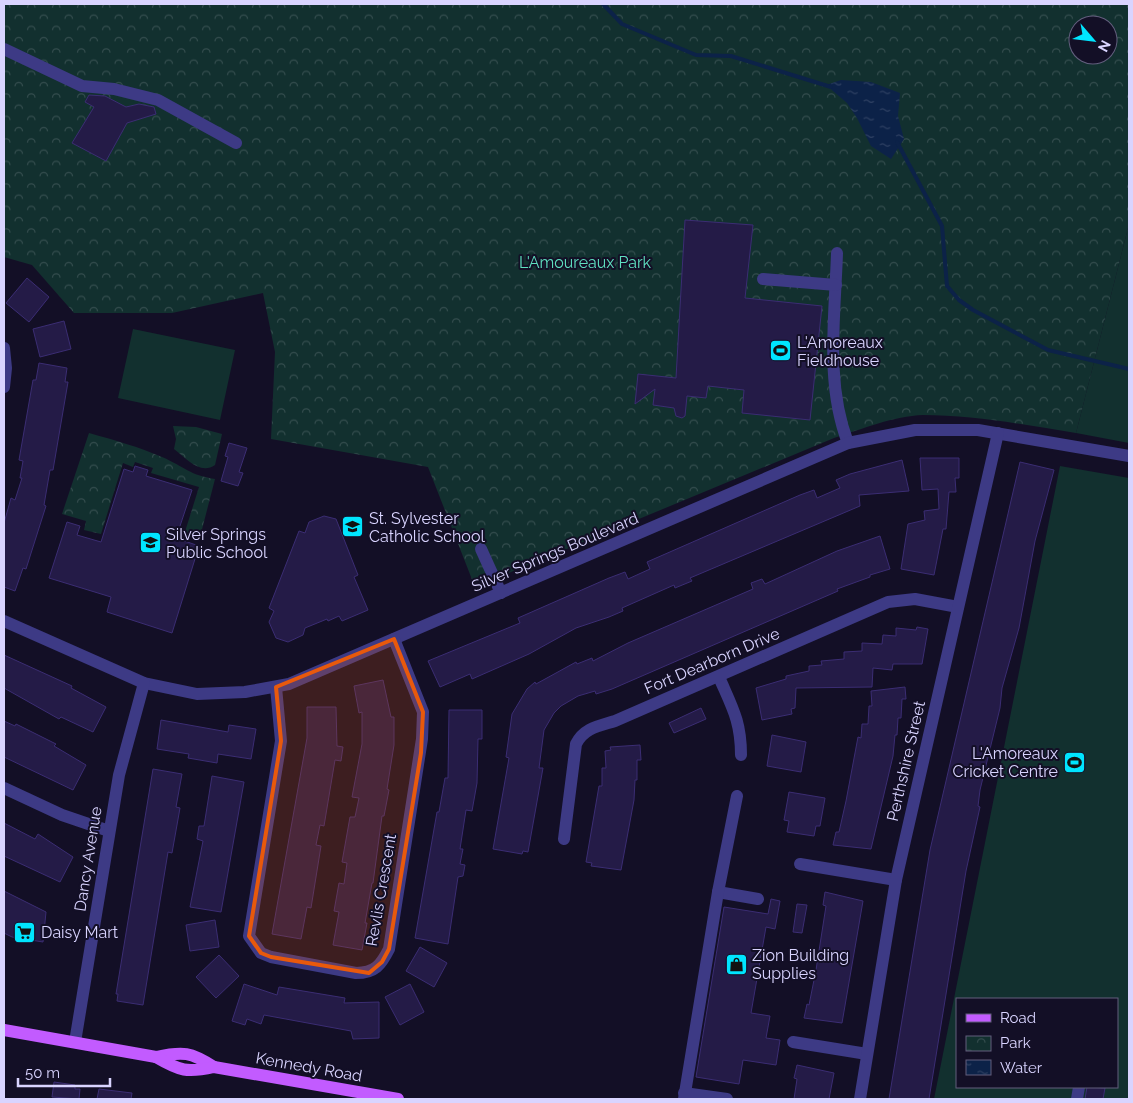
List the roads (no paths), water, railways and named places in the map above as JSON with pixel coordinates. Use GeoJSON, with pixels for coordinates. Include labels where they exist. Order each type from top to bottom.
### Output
{"type":"FeatureCollection","features":[{"type":"Feature","properties":{"kind":"main road","name":"Kennedy Road"},"geometry":{"type":"LineString","coordinates":[[4,1030],[156,1057],[179,1052],[195,1055],[214,1067],[398,1099]]}},
{"type":"Feature","properties":{"kind":"street"},"geometry":{"type":"LineString","coordinates":[[4,49],[82,86],[114,89],[158,100],[236,143]]}},
{"type":"Feature","properties":{"kind":"street"},"geometry":{"type":"LineString","coordinates":[[837,253],[834,367],[836,403],[839,420],[848,443]]}},
{"type":"Feature","properties":{"kind":"street"},"geometry":{"type":"LineString","coordinates":[[762,279],[836,286]]}},
{"type":"Feature","properties":{"kind":"street"},"geometry":{"type":"LineString","coordinates":[[4,348],[6,368],[4,388]]}},
{"type":"Feature","properties":{"kind":"street","name":"Silver Springs Boulevard"},"geometry":{"type":"LineString","coordinates":[[4,620],[144,683],[197,694],[245,692],[276,687],[394,640],[848,443],[915,430],[978,430],[1129,456]]}},
{"type":"Feature","properties":{"kind":"street","name":"Perthshire Street"},"geometry":{"type":"LineString","coordinates":[[860,1099],[896,880],[998,433]]}},
{"type":"Feature","properties":{"kind":"street"},"geometry":{"type":"LineString","coordinates":[[481,549],[501,593]]}},
{"type":"Feature","properties":{"kind":"street","name":"Fort Dearborn Drive"},"geometry":{"type":"LineString","coordinates":[[564,839],[576,744],[580,735],[587,730],[615,721],[719,677],[888,602],[916,598],[958,606]]}},
{"type":"Feature","properties":{"kind":"street","name":"Revlis Crescent"},"geometry":{"type":"LineString","coordinates":[[276,687],[281,740],[249,936],[261,953],[271,957],[356,973],[369,973],[382,962],[389,949],[422,739],[423,712],[418,694],[394,640]]}},
{"type":"Feature","properties":{"kind":"street"},"geometry":{"type":"LineString","coordinates":[[719,677],[739,724],[740,755]]}},
{"type":"Feature","properties":{"kind":"street","name":"Dancy Avenue"},"geometry":{"type":"LineString","coordinates":[[75,1042],[109,830],[128,735],[144,683]]}},
{"type":"Feature","properties":{"kind":"street"},"geometry":{"type":"LineString","coordinates":[[4,788],[62,815],[109,830]]}},
{"type":"Feature","properties":{"kind":"street"},"geometry":{"type":"LineString","coordinates":[[727,1099],[684,1096],[718,892],[737,796]]}},
{"type":"Feature","properties":{"kind":"street"},"geometry":{"type":"LineString","coordinates":[[800,864],[896,880]]}},
{"type":"Feature","properties":{"kind":"street"},"geometry":{"type":"LineString","coordinates":[[718,892],[758,899]]}},
{"type":"Feature","properties":{"kind":"street"},"geometry":{"type":"LineString","coordinates":[[793,1042],[867,1054]]}},
{"type":"Feature","properties":{"kind":"water"},"geometry":{"type":"Polygon","coordinates":[[[841,80],[871,82],[900,93],[898,116],[904,139],[891,159],[871,146],[847,103],[826,85],[841,80]]]}},
{"type":"Feature","properties":{"kind":"waterway"},"geometry":{"type":"LineString","coordinates":[[603,4],[622,24],[696,55],[731,56],[831,87]]}},
{"type":"Feature","properties":{"kind":"waterway"},"geometry":{"type":"LineString","coordinates":[[897,142],[942,226],[947,286],[959,300],[973,310],[1048,350],[1129,369]]}},
{"type":"Feature","properties":{"kind":"place","name":"L'Amoreaux Fieldhouse"},"geometry":{"type":"Point","coordinates":[781,351]}},
{"type":"Feature","properties":{"kind":"place","name":"St. Sylvester Catholic School"},"geometry":{"type":"Point","coordinates":[353,527]}},
{"type":"Feature","properties":{"kind":"place","name":"Silver Springs Public School"},"geometry":{"type":"Point","coordinates":[150,543]}},
{"type":"Feature","properties":{"kind":"place","name":"L'Amoreaux Cricket Centre"},"geometry":{"type":"Point","coordinates":[1074,762]}},
{"type":"Feature","properties":{"kind":"place","name":"Daisy Mart"},"geometry":{"type":"Point","coordinates":[25,932]}},
{"type":"Feature","properties":{"kind":"place","name":"Zion Building Supplies"},"geometry":{"type":"Point","coordinates":[736,964]}},
{"type":"Feature","properties":{"kind":"park label","name":"L'Amoureaux Park"},"geometry":{"type":"Point","coordinates":[585,262]}}]}
